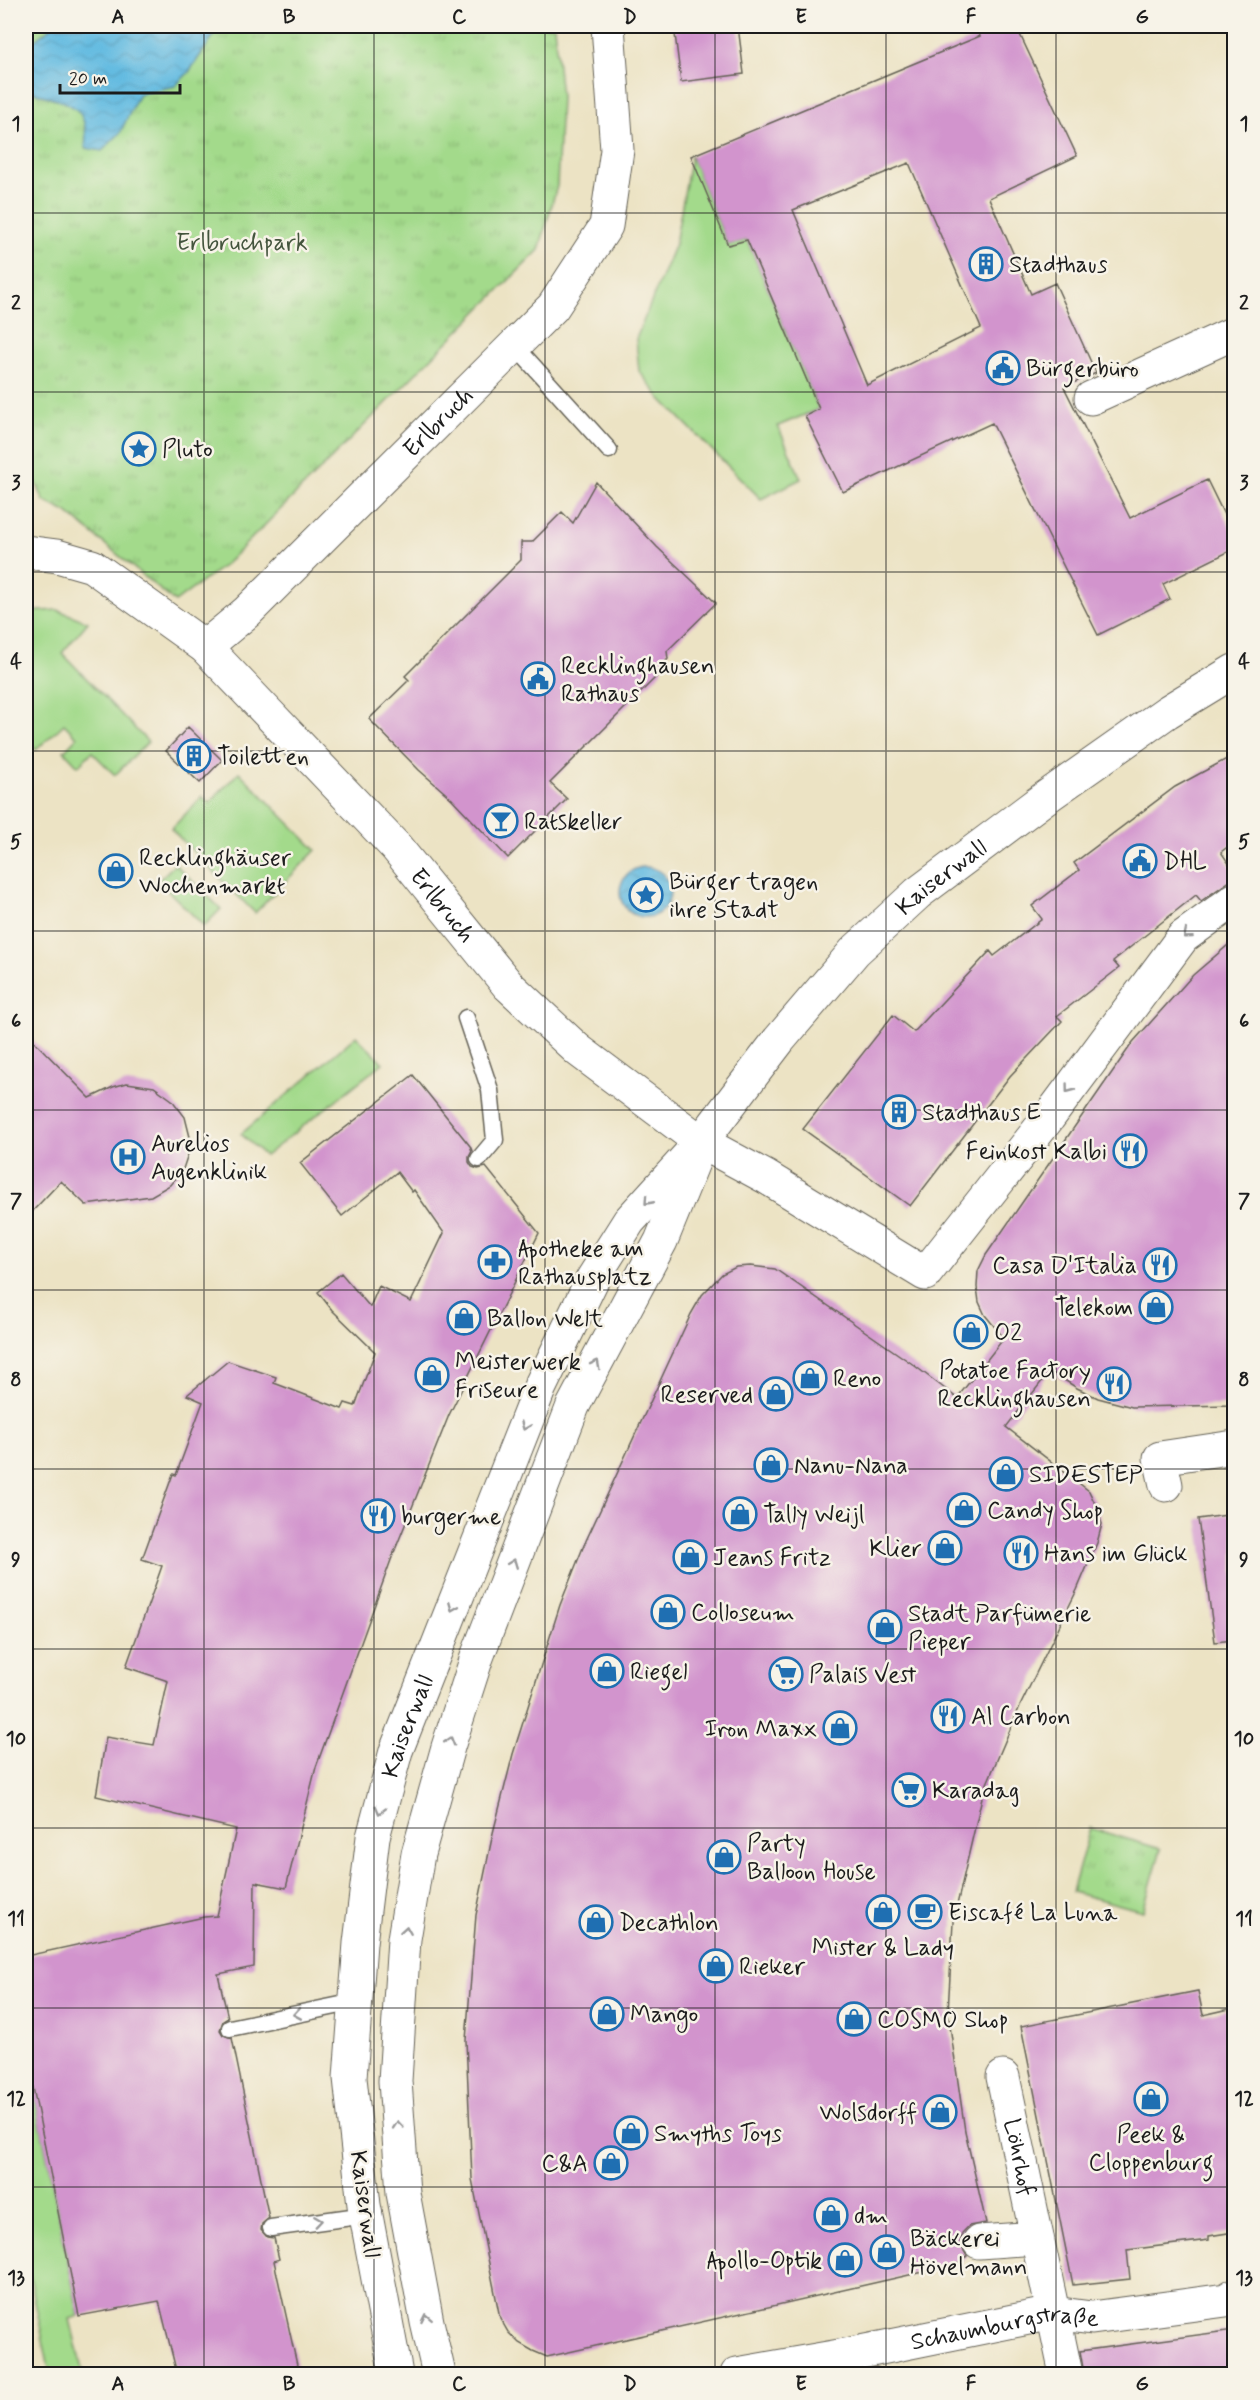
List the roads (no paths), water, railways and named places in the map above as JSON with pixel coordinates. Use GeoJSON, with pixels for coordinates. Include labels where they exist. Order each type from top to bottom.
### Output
{"type":"FeatureCollection","features":[{"type":"Feature","properties":{"kind":"street","name":"Erlbruch"},"geometry":{"type":"LineString","coordinates":[[205,647],[247,612],[553,308],[606,225],[617,150],[608,26]]}},
{"type":"Feature","properties":{"kind":"street"},"geometry":{"type":"LineString","coordinates":[[1090,398],[1234,333]]}},
{"type":"Feature","properties":{"kind":"street","name":"Erlbruch"},"geometry":{"type":"LineString","coordinates":[[26,552],[57,556],[92,567],[205,647],[396,847],[508,986],[578,1050],[701,1142],[766,1176],[925,1274],[1049,1116],[1183,937],[1234,900]]}},
{"type":"Feature","properties":{"kind":"street","name":"Kaiserwall"},"geometry":{"type":"LineString","coordinates":[[396,2374],[366,2215],[350,2078],[355,2001],[373,1837],[396,1751],[540,1387],[593,1278],[629,1221],[701,1142],[779,1040],[855,951],[918,892],[1042,800],[1167,712],[1234,671]]}},
{"type":"Feature","properties":{"kind":"street","name":"Kaiserwall"},"geometry":{"type":"LineString","coordinates":[[440,2374],[427,2322],[404,2193],[395,2081],[404,1939],[418,1854],[448,1747],[477,1657],[573,1407],[662,1241],[701,1142]]}},
{"type":"Feature","properties":{"kind":"street"},"geometry":{"type":"LineString","coordinates":[[1163,1471],[1234,1446]]}},
{"type":"Feature","properties":{"kind":"street","name":"Löhrhof"},"geometry":{"type":"LineString","coordinates":[[1003,2077],[1066,2374]]}},
{"type":"Feature","properties":{"kind":"street"},"geometry":{"type":"LineString","coordinates":[[979,2242],[1037,2238]]}},
{"type":"Feature","properties":{"kind":"street","name":"Schaumburgstraße"},"geometry":{"type":"LineString","coordinates":[[736,2374],[851,2354],[1053,2313],[1092,2318],[1226,2300],[1234,2295]]}},
{"type":"Feature","properties":{"kind":"lane"},"geometry":{"type":"LineString","coordinates":[[515,346],[609,450]]}},
{"type":"Feature","properties":{"kind":"lane"},"geometry":{"type":"LineString","coordinates":[[466,1018],[490,1090],[495,1140],[479,1159]]}},
{"type":"Feature","properties":{"kind":"lane"},"geometry":{"type":"LineString","coordinates":[[230,2028],[355,2001]]}},
{"type":"Feature","properties":{"kind":"lane"},"geometry":{"type":"LineString","coordinates":[[271,2228],[366,2215]]}},
{"type":"Feature","properties":{"kind":"water"},"geometry":{"type":"Polygon","coordinates":[[[53,26],[234,26],[214,35],[189,72],[175,86],[139,94],[120,133],[102,151],[85,148],[83,119],[77,110],[70,105],[26,88],[26,47],[53,26]]]}},
{"type":"Feature","properties":{"kind":"water"},"geometry":{"type":"Polygon","coordinates":[[[645,867],[663,874],[670,892],[663,910],[645,917],[627,910],[620,892],[627,874],[645,867]]]}},
{"type":"Feature","properties":{"kind":"place","name":"Stadthaus"},"geometry":{"type":"Point","coordinates":[986,264]}},
{"type":"Feature","properties":{"kind":"place","name":"Bürgerbüro"},"geometry":{"type":"Point","coordinates":[1003,368]}},
{"type":"Feature","properties":{"kind":"place","name":"Pluto"},"geometry":{"type":"Point","coordinates":[139,449]}},
{"type":"Feature","properties":{"kind":"place","name":"Recklinghausen Rathaus"},"geometry":{"type":"Point","coordinates":[538,679]}},
{"type":"Feature","properties":{"kind":"place","name":"Toiletten"},"geometry":{"type":"Point","coordinates":[194,756]}},
{"type":"Feature","properties":{"kind":"place","name":"Ratskeller"},"geometry":{"type":"Point","coordinates":[501,821]}},
{"type":"Feature","properties":{"kind":"place","name":"DHL"},"geometry":{"type":"Point","coordinates":[1140,861]}},
{"type":"Feature","properties":{"kind":"place","name":"Recklinghäuser Wochenmarkt"},"geometry":{"type":"Point","coordinates":[116,871]}},
{"type":"Feature","properties":{"kind":"place","name":"Bürger tragen ihre Stadt"},"geometry":{"type":"Point","coordinates":[646,895]}},
{"type":"Feature","properties":{"kind":"place","name":"Stadthaus E"},"geometry":{"type":"Point","coordinates":[899,1112]}},
{"type":"Feature","properties":{"kind":"place","name":"Feinkost Kalbi"},"geometry":{"type":"Point","coordinates":[1130,1151]}},
{"type":"Feature","properties":{"kind":"place","name":"Aurelios Augenklinik"},"geometry":{"type":"Point","coordinates":[128,1157]}},
{"type":"Feature","properties":{"kind":"place","name":"Apotheke am Rathausplatz"},"geometry":{"type":"Point","coordinates":[495,1262]}},
{"type":"Feature","properties":{"kind":"place","name":"Casa D'Italia"},"geometry":{"type":"Point","coordinates":[1160,1265]}},
{"type":"Feature","properties":{"kind":"place","name":"Telekom"},"geometry":{"type":"Point","coordinates":[1156,1307]}},
{"type":"Feature","properties":{"kind":"place","name":"Ballon Welt"},"geometry":{"type":"Point","coordinates":[464,1318]}},
{"type":"Feature","properties":{"kind":"place","name":"O2"},"geometry":{"type":"Point","coordinates":[971,1332]}},
{"type":"Feature","properties":{"kind":"place","name":"Meisterwerk Friseure"},"geometry":{"type":"Point","coordinates":[432,1375]}},
{"type":"Feature","properties":{"kind":"place","name":"Reno"},"geometry":{"type":"Point","coordinates":[810,1378]}},
{"type":"Feature","properties":{"kind":"place","name":"Potatoe Factory Recklinghausen"},"geometry":{"type":"Point","coordinates":[1114,1384]}},
{"type":"Feature","properties":{"kind":"place","name":"Reserved"},"geometry":{"type":"Point","coordinates":[776,1394]}},
{"type":"Feature","properties":{"kind":"place","name":"Nanu-Nana"},"geometry":{"type":"Point","coordinates":[771,1465]}},
{"type":"Feature","properties":{"kind":"place","name":"SIDESTEP"},"geometry":{"type":"Point","coordinates":[1006,1474]}},
{"type":"Feature","properties":{"kind":"place","name":"Candy Shop"},"geometry":{"type":"Point","coordinates":[964,1510]}},
{"type":"Feature","properties":{"kind":"place","name":"Tally Weijl"},"geometry":{"type":"Point","coordinates":[740,1514]}},
{"type":"Feature","properties":{"kind":"place","name":"burgerme"},"geometry":{"type":"Point","coordinates":[378,1516]}},
{"type":"Feature","properties":{"kind":"place","name":"Klier"},"geometry":{"type":"Point","coordinates":[945,1548]}},
{"type":"Feature","properties":{"kind":"place","name":"Hans im Glück"},"geometry":{"type":"Point","coordinates":[1021,1553]}},
{"type":"Feature","properties":{"kind":"place","name":"Jeans Fritz"},"geometry":{"type":"Point","coordinates":[690,1557]}},
{"type":"Feature","properties":{"kind":"place","name":"Colloseum"},"geometry":{"type":"Point","coordinates":[668,1612]}},
{"type":"Feature","properties":{"kind":"place","name":"Stadt Parfümerie Pieper"},"geometry":{"type":"Point","coordinates":[885,1627]}},
{"type":"Feature","properties":{"kind":"place","name":"Riegel"},"geometry":{"type":"Point","coordinates":[607,1671]}},
{"type":"Feature","properties":{"kind":"place","name":"Palais Vest"},"geometry":{"type":"Point","coordinates":[786,1674]}},
{"type":"Feature","properties":{"kind":"place","name":"Al Carbon"},"geometry":{"type":"Point","coordinates":[948,1716]}},
{"type":"Feature","properties":{"kind":"place","name":"Iron Maxx"},"geometry":{"type":"Point","coordinates":[840,1728]}},
{"type":"Feature","properties":{"kind":"place","name":"Karadag"},"geometry":{"type":"Point","coordinates":[909,1790]}},
{"type":"Feature","properties":{"kind":"place","name":"Party Balloon House"},"geometry":{"type":"Point","coordinates":[724,1857]}},
{"type":"Feature","properties":{"kind":"place","name":"Mister & Lady"},"geometry":{"type":"Point","coordinates":[883,1912]}},
{"type":"Feature","properties":{"kind":"place","name":"Eiscafé La Luna"},"geometry":{"type":"Point","coordinates":[925,1912]}},
{"type":"Feature","properties":{"kind":"place","name":"Decathlon"},"geometry":{"type":"Point","coordinates":[596,1922]}},
{"type":"Feature","properties":{"kind":"place","name":"Rieker"},"geometry":{"type":"Point","coordinates":[716,1966]}},
{"type":"Feature","properties":{"kind":"place","name":"Mango"},"geometry":{"type":"Point","coordinates":[607,2014]}},
{"type":"Feature","properties":{"kind":"place","name":"COSMO Shop"},"geometry":{"type":"Point","coordinates":[854,2019]}},
{"type":"Feature","properties":{"kind":"place","name":"Peek & Cloppenburg"},"geometry":{"type":"Point","coordinates":[1151,2099]}},
{"type":"Feature","properties":{"kind":"place","name":"Wolsdorff"},"geometry":{"type":"Point","coordinates":[940,2112]}},
{"type":"Feature","properties":{"kind":"place","name":"Smyths Toys"},"geometry":{"type":"Point","coordinates":[631,2133]}},
{"type":"Feature","properties":{"kind":"place","name":"C&A"},"geometry":{"type":"Point","coordinates":[611,2163]}},
{"type":"Feature","properties":{"kind":"place","name":"dm"},"geometry":{"type":"Point","coordinates":[831,2215]}},
{"type":"Feature","properties":{"kind":"place","name":"Bäckerei Hövelmann"},"geometry":{"type":"Point","coordinates":[887,2252]}},
{"type":"Feature","properties":{"kind":"place","name":"Apollo-Optik"},"geometry":{"type":"Point","coordinates":[845,2260]}},
{"type":"Feature","properties":{"kind":"park label","name":"Erlbruchpark"},"geometry":{"type":"Point","coordinates":[242,242]}}]}
